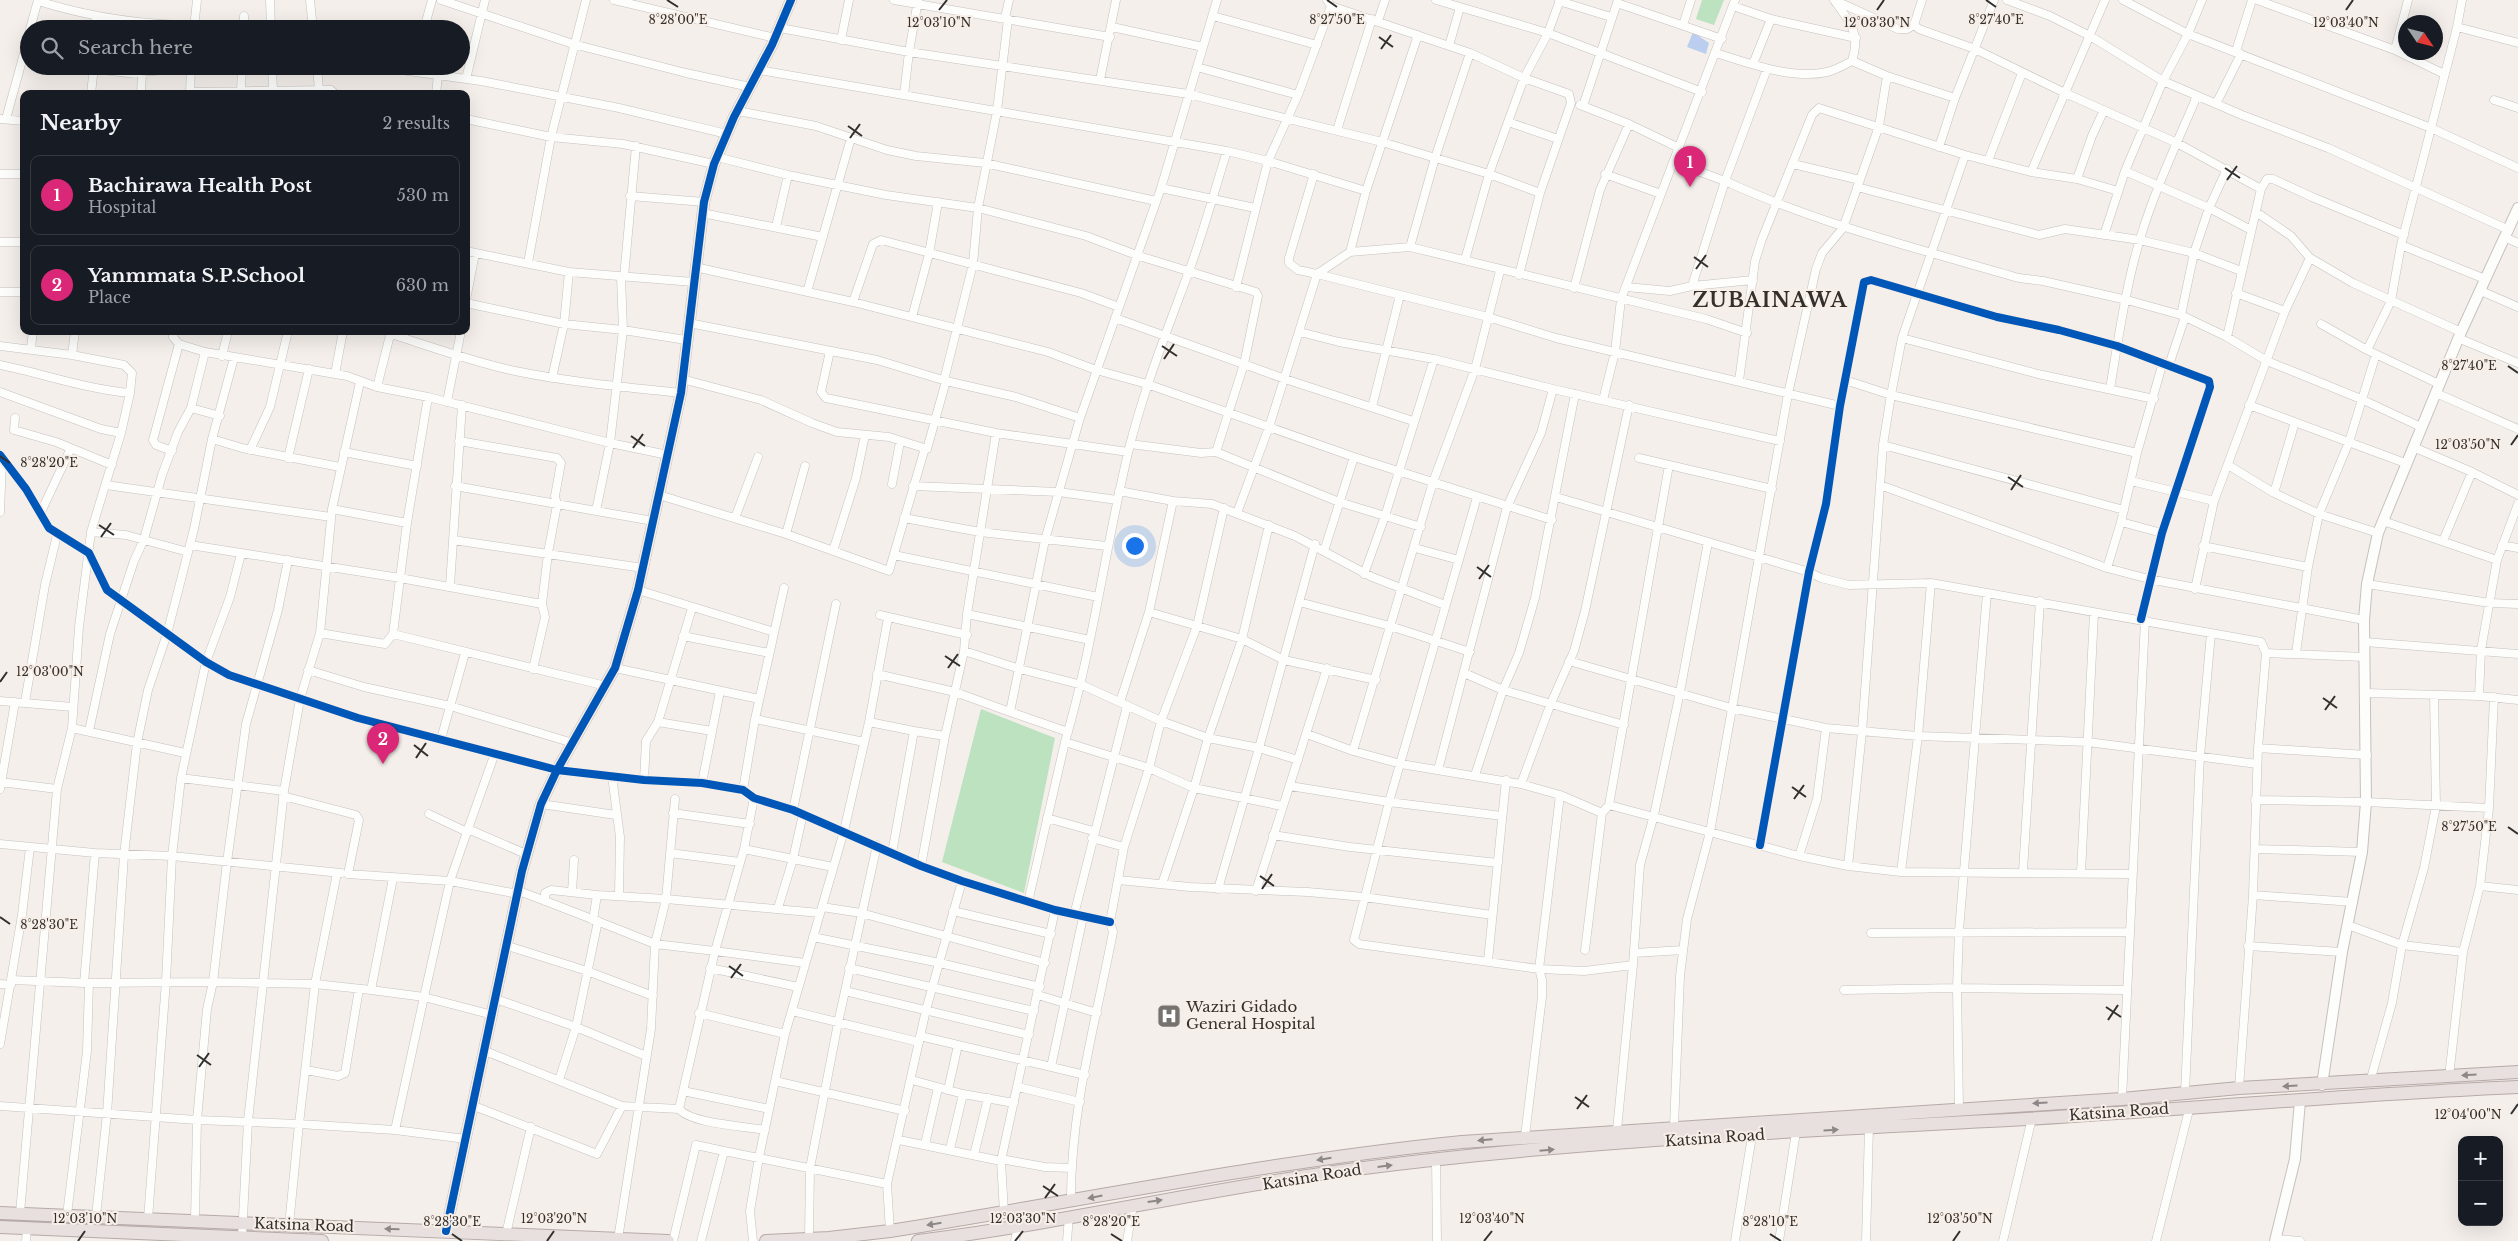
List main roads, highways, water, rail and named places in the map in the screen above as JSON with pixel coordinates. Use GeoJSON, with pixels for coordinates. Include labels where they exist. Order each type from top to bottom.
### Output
{"type":"FeatureCollection","features":[{"type":"Feature","properties":{"kind":"highway","name":"Katsina Road"},"geometry":{"type":"LineString","coordinates":[[766,1241],[810,1239],[890,1231],[1360,1153],[1525,1136],[2122,1098],[2239,1088],[2370,1082],[2518,1072]]}},
{"type":"Feature","properties":{"kind":"highway"},"geometry":{"type":"LineString","coordinates":[[2328,1084],[2334,1099]]}},
{"type":"Feature","properties":{"kind":"highway","name":"Katsina Road"},"geometry":{"type":"LineString","coordinates":[[918,1241],[964,1238],[1018,1225],[1133,1205],[1339,1172],[1436,1160],[1595,1146],[1869,1127],[2518,1087]]}},
{"type":"Feature","properties":{"kind":"highway","name":"Katsina Road"},"geometry":{"type":"LineString","coordinates":[[0,1213],[668,1241]]}},
{"type":"Feature","properties":{"kind":"highway","name":"Katsina Road"},"geometry":{"type":"LineString","coordinates":[[0,1226],[102,1236],[322,1241]]}},
{"type":"Feature","properties":{"kind":"water"},"geometry":{"type":"Polygon","coordinates":[[[1693,32],[1709,43],[1706,54],[1687,47],[1693,32]]]}},
{"type":"Feature","properties":{"kind":"place","name":"Bachirawa Health Post"},"geometry":{"type":"Point","coordinates":[1690,187]}},
{"type":"Feature","properties":{"kind":"place","name":"Yanmmata S.P.School"},"geometry":{"type":"Point","coordinates":[383,764]}},
{"type":"Feature","properties":{"kind":"place","name":"Waziri Gidado General Hospital"},"geometry":{"type":"Point","coordinates":[1169,1016]}},
{"type":"Feature","properties":{"kind":"district","name":"ZUBAINAWA"},"geometry":{"type":"Point","coordinates":[1770,300]}}]}
